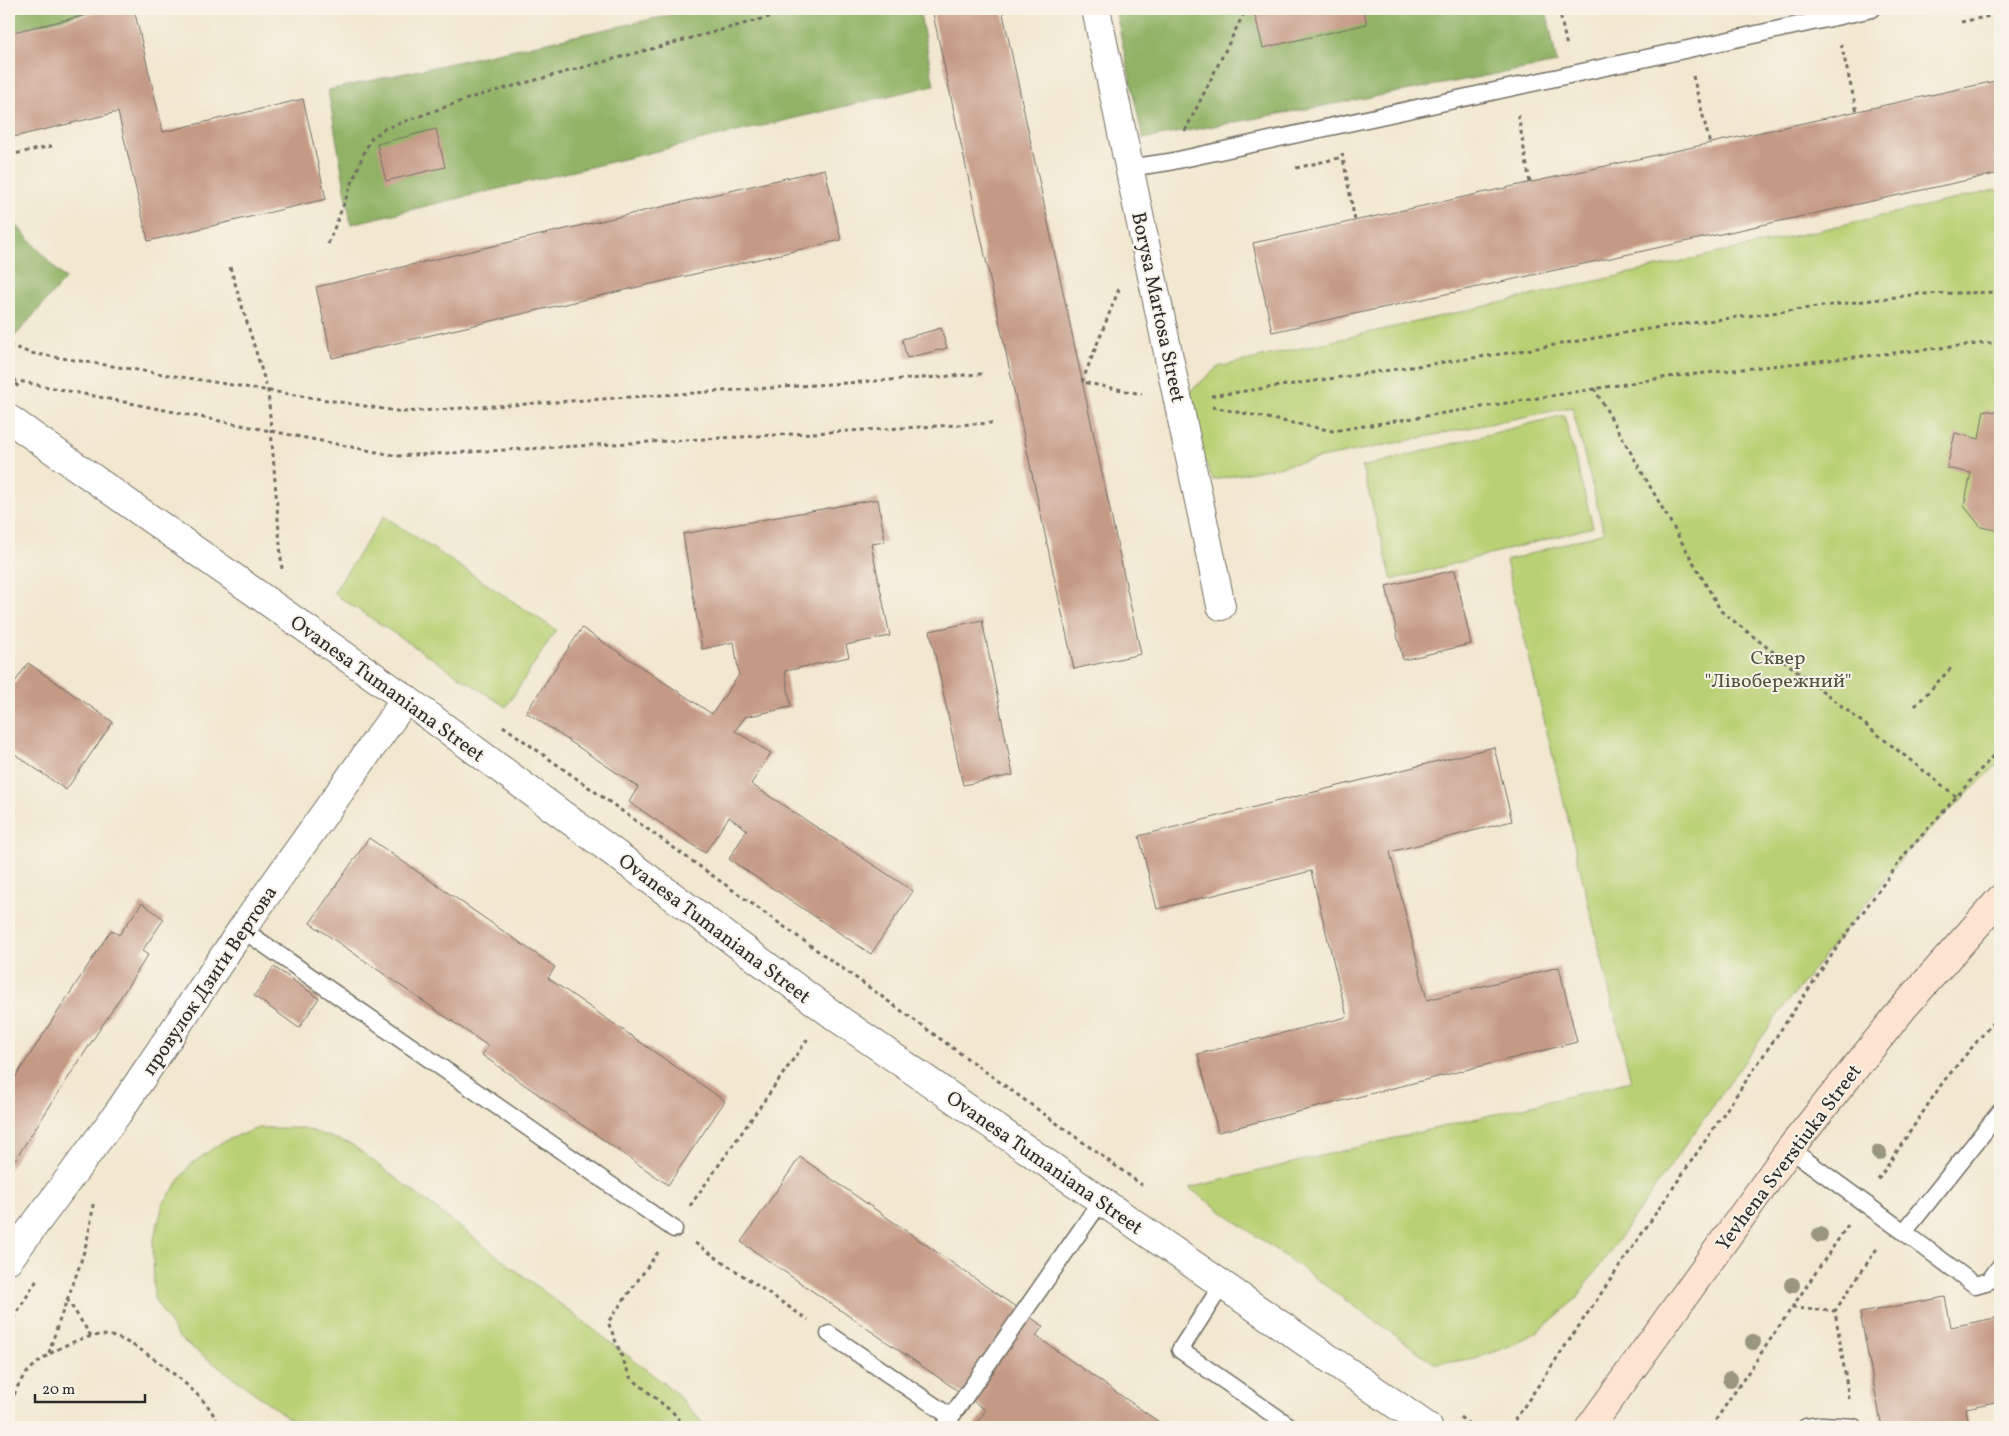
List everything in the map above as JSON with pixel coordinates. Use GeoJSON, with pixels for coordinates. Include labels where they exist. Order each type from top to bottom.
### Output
{"type":"FeatureCollection","features":[{"type":"Feature","properties":{"kind":"main road","name":"Yevhena Sverstiuka Street"},"geometry":{"type":"LineString","coordinates":[[1590,1427],[1790,1149],[1904,1007],[2000,899]]}},
{"type":"Feature","properties":{"kind":"street","name":"Borysa Martosa Street"},"geometry":{"type":"LineString","coordinates":[[1096,9],[1221,606]]}},
{"type":"Feature","properties":{"kind":"street","name":"Ovanesa Tumaniana Street"},"geometry":{"type":"LineString","coordinates":[[9,420],[406,699],[840,1020],[1428,1427]]}},
{"type":"Feature","properties":{"kind":"street","name":"провулок Дзиґи Вертова"},"geometry":{"type":"LineString","coordinates":[[9,1259],[118,1112],[242,929],[406,699]]}},
{"type":"Feature","properties":{"kind":"lane"},"geometry":{"type":"LineString","coordinates":[[1128,168],[1170,162],[1872,9]]}},
{"type":"Feature","properties":{"kind":"lane"},"geometry":{"type":"LineString","coordinates":[[242,929],[674,1229]]}},
{"type":"Feature","properties":{"kind":"lane"},"geometry":{"type":"LineString","coordinates":[[1899,1228],[2000,1112]]}},
{"type":"Feature","properties":{"kind":"lane"},"geometry":{"type":"LineString","coordinates":[[1790,1149],[1975,1285],[1989,1281],[2000,1266]]}},
{"type":"Feature","properties":{"kind":"lane"},"geometry":{"type":"LineString","coordinates":[[829,1334],[948,1422],[1101,1201]]}},
{"type":"Feature","properties":{"kind":"lane"},"geometry":{"type":"LineString","coordinates":[[1222,1285],[1180,1350],[1291,1427]]}},
{"type":"Feature","properties":{"kind":"lane"},"geometry":{"type":"LineString","coordinates":[[1806,1427],[1822,1425],[1854,1426]]}},
{"type":"Feature","properties":{"kind":"path"},"geometry":{"type":"LineString","coordinates":[[328,244],[363,155],[372,139],[384,129],[473,97],[799,9]]}},
{"type":"Feature","properties":{"kind":"path"},"geometry":{"type":"LineString","coordinates":[[1170,162],[1246,9]]}},
{"type":"Feature","properties":{"kind":"path"},"geometry":{"type":"LineString","coordinates":[[1559,9],[1572,74]]}},
{"type":"Feature","properties":{"kind":"path"},"geometry":{"type":"LineString","coordinates":[[1961,22],[2000,14]]}},
{"type":"Feature","properties":{"kind":"path"},"geometry":{"type":"LineString","coordinates":[[1834,17],[1857,112]]}},
{"type":"Feature","properties":{"kind":"path"},"geometry":{"type":"LineString","coordinates":[[1687,49],[1710,144]]}},
{"type":"Feature","properties":{"kind":"path"},"geometry":{"type":"LineString","coordinates":[[1513,87],[1530,183]]}},
{"type":"Feature","properties":{"kind":"path"},"geometry":{"type":"LineString","coordinates":[[1336,126],[1356,221]]}},
{"type":"Feature","properties":{"kind":"path"},"geometry":{"type":"LineString","coordinates":[[9,155],[52,146]]}},
{"type":"Feature","properties":{"kind":"path"},"geometry":{"type":"LineString","coordinates":[[1296,168],[1342,157]]}},
{"type":"Feature","properties":{"kind":"path"},"geometry":{"type":"LineString","coordinates":[[230,267],[268,391],[283,570],[275,564]]}},
{"type":"Feature","properties":{"kind":"path"},"geometry":{"type":"LineString","coordinates":[[1179,400],[1514,352],[1652,328],[1919,294],[2000,292]]}},
{"type":"Feature","properties":{"kind":"path"},"geometry":{"type":"LineString","coordinates":[[1082,382],[1333,431],[1668,377],[1987,343],[2000,344]]}},
{"type":"Feature","properties":{"kind":"path"},"geometry":{"type":"LineString","coordinates":[[9,345],[30,353],[403,412],[982,374]]}},
{"type":"Feature","properties":{"kind":"path"},"geometry":{"type":"LineString","coordinates":[[9,380],[26,391]]}},
{"type":"Feature","properties":{"kind":"path"},"geometry":{"type":"LineString","coordinates":[[9,380],[397,456],[992,423]]}},
{"type":"Feature","properties":{"kind":"path"},"geometry":{"type":"LineString","coordinates":[[1594,388],[1721,611],[1957,797]]}},
{"type":"Feature","properties":{"kind":"path"},"geometry":{"type":"LineString","coordinates":[[1915,706],[1953,666]]}},
{"type":"Feature","properties":{"kind":"path"},"geometry":{"type":"LineString","coordinates":[[499,724],[855,977],[1150,1191]]}},
{"type":"Feature","properties":{"kind":"path"},"geometry":{"type":"LineString","coordinates":[[1510,1427],[1838,946],[1906,854],[2000,748]]}},
{"type":"Feature","properties":{"kind":"path"},"geometry":{"type":"LineString","coordinates":[[49,1353],[66,1298],[81,1264],[92,1225],[94,1197]]}},
{"type":"Feature","properties":{"kind":"path"},"geometry":{"type":"LineString","coordinates":[[1854,1426],[1835,1311],[1899,1228]]}},
{"type":"Feature","properties":{"kind":"path"},"geometry":{"type":"LineString","coordinates":[[674,1229],[803,1317]]}},
{"type":"Feature","properties":{"kind":"path"},"geometry":{"type":"LineString","coordinates":[[66,1298],[91,1336]]}},
{"type":"Feature","properties":{"kind":"path"},"geometry":{"type":"LineString","coordinates":[[1792,1308],[1835,1311]]}},
{"type":"Feature","properties":{"kind":"path"},"geometry":{"type":"LineString","coordinates":[[9,1410],[21,1381],[49,1353],[91,1336],[110,1336],[128,1342],[157,1362],[207,1405],[221,1427]]}},
{"type":"Feature","properties":{"kind":"path"},"geometry":{"type":"LineString","coordinates":[[1458,1416],[1473,1427]]}},
{"type":"Feature","properties":{"kind":"green space"},"geometry":{"type":"Polygon","coordinates":[[[9,9],[101,9],[9,32],[9,9]]]}},
{"type":"Feature","properties":{"kind":"green space"},"geometry":{"type":"Polygon","coordinates":[[[698,9],[919,9],[934,85],[351,224],[328,90],[698,9]]]}},
{"type":"Feature","properties":{"kind":"green space"},"geometry":{"type":"Polygon","coordinates":[[[1115,9],[1546,9],[1557,63],[1143,139],[1115,9]]]}},
{"type":"Feature","properties":{"kind":"green space","name":"Сквер \"Лівобережний\""},"geometry":{"type":"Polygon","coordinates":[[[2000,189],[2000,762],[1906,853],[1782,1009],[1576,1299],[1540,1329],[1511,1346],[1486,1355],[1460,1361],[1434,1363],[1189,1188],[1631,1081],[1506,561],[1604,532],[1572,407],[1213,480],[1179,401],[1218,367],[2000,189]]]}},
{"type":"Feature","properties":{"kind":"green space"},"geometry":{"type":"Polygon","coordinates":[[[9,217],[65,279],[16,335],[9,331],[9,217]]]}},
{"type":"Feature","properties":{"kind":"green space"},"geometry":{"type":"Polygon","coordinates":[[[1564,415],[1593,527],[1392,580],[1362,467],[1564,415]]]}},
{"type":"Feature","properties":{"kind":"green space"},"geometry":{"type":"Polygon","coordinates":[[[384,516],[556,630],[506,707],[333,593],[384,516]]]}},
{"type":"Feature","properties":{"kind":"green space"},"geometry":{"type":"Polygon","coordinates":[[[258,1128],[303,1128],[351,1144],[674,1391],[706,1427],[301,1427],[178,1337],[154,1298],[153,1243],[163,1204],[190,1165],[222,1142],[258,1128]]]}},
{"type":"Feature","properties":{"kind":"building"},"geometry":{"type":"Polygon","coordinates":[[[113,9],[134,9],[163,132],[303,99],[326,199],[148,241],[118,112],[9,138],[9,33],[113,9]]]}},
{"type":"Feature","properties":{"kind":"building"},"geometry":{"type":"Polygon","coordinates":[[[932,9],[1002,9],[1141,654],[1074,669],[932,9]]]}},
{"type":"Feature","properties":{"kind":"building"},"geometry":{"type":"Polygon","coordinates":[[[1282,9],[1363,9],[1367,24],[1263,48],[1255,15],[1282,9]]]}},
{"type":"Feature","properties":{"kind":"building"},"geometry":{"type":"Polygon","coordinates":[[[2000,80],[2000,173],[1272,332],[1253,243],[2000,80]]]}},
{"type":"Feature","properties":{"kind":"building"},"geometry":{"type":"Polygon","coordinates":[[[436,129],[445,167],[386,181],[377,144],[436,129]]]}},
{"type":"Feature","properties":{"kind":"building"},"geometry":{"type":"Polygon","coordinates":[[[825,169],[841,240],[332,358],[316,287],[825,169]]]}},
{"type":"Feature","properties":{"kind":"building"},"geometry":{"type":"Polygon","coordinates":[[[941,328],[947,348],[907,358],[902,339],[941,328]]]}},
{"type":"Feature","properties":{"kind":"building"},"geometry":{"type":"Polygon","coordinates":[[[1984,410],[2000,413],[2000,531],[1981,527],[1964,506],[1971,473],[1947,468],[1955,433],[1979,439],[1984,410]]]}},
{"type":"Feature","properties":{"kind":"building"},"geometry":{"type":"Polygon","coordinates":[[[878,499],[885,542],[871,544],[890,636],[846,645],[849,657],[785,671],[791,707],[745,717],[735,731],[771,753],[751,784],[913,891],[871,954],[729,859],[747,830],[729,817],[705,853],[629,802],[638,787],[526,712],[582,628],[712,714],[739,675],[734,642],[702,649],[683,534],[878,499]]]}},
{"type":"Feature","properties":{"kind":"building"},"geometry":{"type":"Polygon","coordinates":[[[1455,570],[1471,644],[1403,660],[1386,586],[1455,570]]]}},
{"type":"Feature","properties":{"kind":"building"},"geometry":{"type":"Polygon","coordinates":[[[982,620],[1013,775],[963,785],[930,631],[982,620]]]}},
{"type":"Feature","properties":{"kind":"building"},"geometry":{"type":"Polygon","coordinates":[[[28,663],[113,722],[66,790],[9,750],[9,691],[28,663]]]}},
{"type":"Feature","properties":{"kind":"building"},"geometry":{"type":"Polygon","coordinates":[[[1494,747],[1512,821],[1390,852],[1427,1000],[1559,967],[1577,1042],[1218,1132],[1198,1054],[1347,1017],[1311,871],[1157,909],[1139,836],[1494,747]]]}},
{"type":"Feature","properties":{"kind":"building"},"geometry":{"type":"Polygon","coordinates":[[[369,838],[555,967],[548,978],[725,1101],[668,1185],[482,1055],[488,1046],[310,923],[369,838]]]}},
{"type":"Feature","properties":{"kind":"building"},"geometry":{"type":"Polygon","coordinates":[[[142,903],[164,919],[142,951],[148,955],[9,1169],[9,1087],[111,930],[119,935],[142,903]]]}},
{"type":"Feature","properties":{"kind":"building"},"geometry":{"type":"Polygon","coordinates":[[[274,967],[319,998],[299,1028],[254,996],[274,967]]]}},
{"type":"Feature","properties":{"kind":"building"},"geometry":{"type":"Polygon","coordinates":[[[800,1157],[1043,1326],[1036,1336],[1166,1427],[974,1427],[986,1410],[741,1242],[800,1157]]]}},
{"type":"Feature","properties":{"kind":"building"},"geometry":{"type":"Polygon","coordinates":[[[1945,1297],[1951,1327],[2000,1317],[2000,1401],[1966,1408],[1969,1427],[1882,1427],[1860,1313],[1945,1297]]]}}]}
